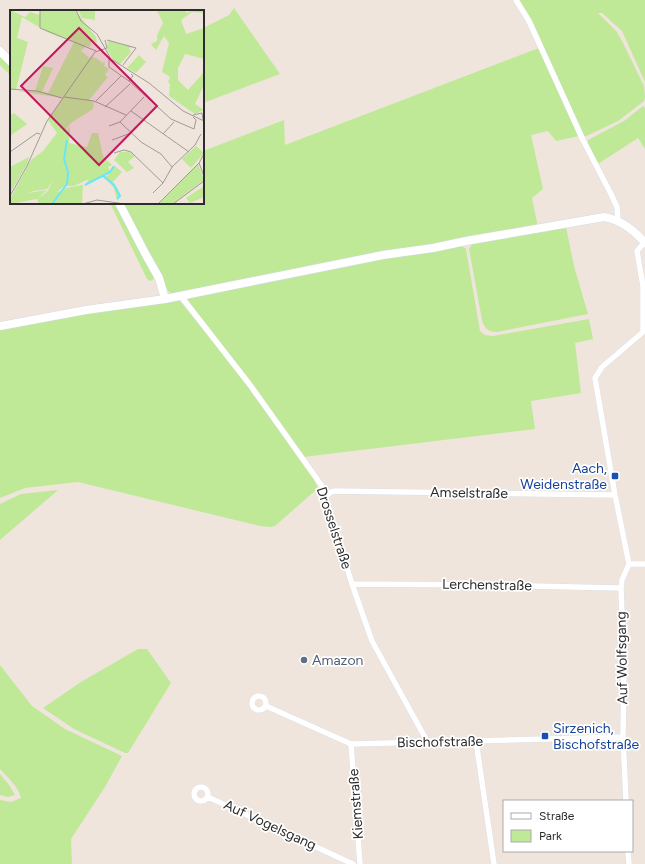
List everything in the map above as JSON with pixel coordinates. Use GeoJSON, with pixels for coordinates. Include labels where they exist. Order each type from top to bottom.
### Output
{"type":"FeatureCollection","features":[{"type":"Feature","properties":{"kind":"main road"},"geometry":{"type":"LineString","coordinates":[[0,51],[10,61]]}},
{"type":"Feature","properties":{"kind":"main road"},"geometry":{"type":"LineString","coordinates":[[120,204],[159,278],[165,299]]}},
{"type":"Feature","properties":{"kind":"main road"},"geometry":{"type":"LineString","coordinates":[[0,326],[86,310],[165,299],[383,255],[433,248],[604,217],[618,220],[644,241]]}},
{"type":"Feature","properties":{"kind":"street"},"geometry":{"type":"LineString","coordinates":[[516,0],[529,21],[583,140],[617,207],[618,220]]}},
{"type":"Feature","properties":{"kind":"street"},"geometry":{"type":"LineString","coordinates":[[644,241],[637,251],[643,286],[643,332],[602,367],[595,378],[614,495],[629,564],[645,564]]}},
{"type":"Feature","properties":{"kind":"street","name":"Drosselstraße"},"geometry":{"type":"LineString","coordinates":[[180,295],[250,385],[322,486],[352,584],[372,641],[427,741]]}},
{"type":"Feature","properties":{"kind":"street","name":"Amselstraße"},"geometry":{"type":"LineString","coordinates":[[325,497],[331,492],[335,491],[614,495]]}},
{"type":"Feature","properties":{"kind":"street","name":"Auf Wolfsgang"},"geometry":{"type":"LineString","coordinates":[[626,800],[623,737],[624,669],[621,588],[622,580],[629,564]]}},
{"type":"Feature","properties":{"kind":"street","name":"Lerchenstraße"},"geometry":{"type":"LineString","coordinates":[[352,584],[621,588]]}},
{"type":"Feature","properties":{"kind":"street","name":"Bischofstraße"},"geometry":{"type":"LineString","coordinates":[[266,706],[351,744],[623,737]]}},
{"type":"Feature","properties":{"kind":"street"},"geometry":{"type":"LineString","coordinates":[[476,741],[494,864]]}},
{"type":"Feature","properties":{"kind":"street","name":"Kiemstraße"},"geometry":{"type":"LineString","coordinates":[[351,744],[360,864]]}},
{"type":"Feature","properties":{"kind":"street","name":"Auf Vogelsgang"},"geometry":{"type":"LineString","coordinates":[[208,797],[353,864]]}},
{"type":"Feature","properties":{"kind":"street"},"geometry":{"type":"LineString","coordinates":[[628,852],[629,864]]}},
{"type":"Feature","properties":{"kind":"green space"},"geometry":{"type":"Polygon","coordinates":[[[518,0],[645,0],[645,82],[622,31],[602,13],[598,13],[616,31],[621,39],[644,86],[644,101],[618,121],[584,137],[518,0]]]}},
{"type":"Feature","properties":{"kind":"green space"},"geometry":{"type":"Polygon","coordinates":[[[234,8],[280,74],[204,103],[204,28],[229,15],[234,8]]]}},
{"type":"Feature","properties":{"kind":"green space"},"geometry":{"type":"Polygon","coordinates":[[[539,48],[579,136],[556,141],[548,131],[531,135],[543,189],[532,198],[538,227],[175,294],[170,293],[123,204],[204,204],[204,151],[284,120],[285,145],[539,48]]]}},
{"type":"Feature","properties":{"kind":"green space"},"geometry":{"type":"Polygon","coordinates":[[[0,55],[10,65],[10,75],[0,65],[0,55]]]}},
{"type":"Feature","properties":{"kind":"green space"},"geometry":{"type":"Polygon","coordinates":[[[643,106],[645,108],[645,149],[638,138],[598,164],[587,143],[588,140],[624,121],[643,106]]]}},
{"type":"Feature","properties":{"kind":"green space"},"geometry":{"type":"Polygon","coordinates":[[[110,204],[117,204],[137,247],[152,272],[153,280],[150,281],[147,279],[110,204]]]}},
{"type":"Feature","properties":{"kind":"green space"},"geometry":{"type":"Polygon","coordinates":[[[566,227],[574,266],[588,314],[497,332],[487,329],[482,320],[469,249],[472,244],[566,227]]]}},
{"type":"Feature","properties":{"kind":"green space"},"geometry":{"type":"Polygon","coordinates":[[[462,246],[466,249],[480,331],[485,335],[493,336],[589,319],[593,339],[575,343],[581,393],[531,401],[535,429],[303,457],[247,378],[187,301],[188,297],[346,265],[462,246]]]}},
{"type":"Feature","properties":{"kind":"green space"},"geometry":{"type":"Polygon","coordinates":[[[179,300],[241,376],[314,480],[317,489],[275,526],[270,527],[260,526],[78,482],[25,488],[0,498],[0,329],[47,320],[179,300]]]}},
{"type":"Feature","properties":{"kind":"green space"},"geometry":{"type":"Polygon","coordinates":[[[58,490],[0,540],[0,504],[21,494],[58,490]]]}},
{"type":"Feature","properties":{"kind":"green space"},"geometry":{"type":"Polygon","coordinates":[[[138,649],[147,649],[171,683],[128,753],[125,753],[74,729],[43,708],[81,682],[138,649]]]}},
{"type":"Feature","properties":{"kind":"green space"},"geometry":{"type":"Polygon","coordinates":[[[0,665],[32,706],[65,729],[122,756],[105,787],[71,839],[72,864],[0,864],[0,800],[11,802],[21,798],[15,786],[0,769],[0,665]]]}},
{"type":"Feature","properties":{"kind":"green space"},"geometry":{"type":"Polygon","coordinates":[[[0,774],[15,795],[8,797],[0,795],[0,774]]]}},
{"type":"Feature","properties":{"kind":"place","name":"Aach, Weidenstraße"},"geometry":{"type":"Point","coordinates":[615,476]}},
{"type":"Feature","properties":{"kind":"place","name":"Amazon"},"geometry":{"type":"Point","coordinates":[304,660]}},
{"type":"Feature","properties":{"kind":"place","name":"Sirzenich, Bischofstraße"},"geometry":{"type":"Point","coordinates":[545,736]}}]}
